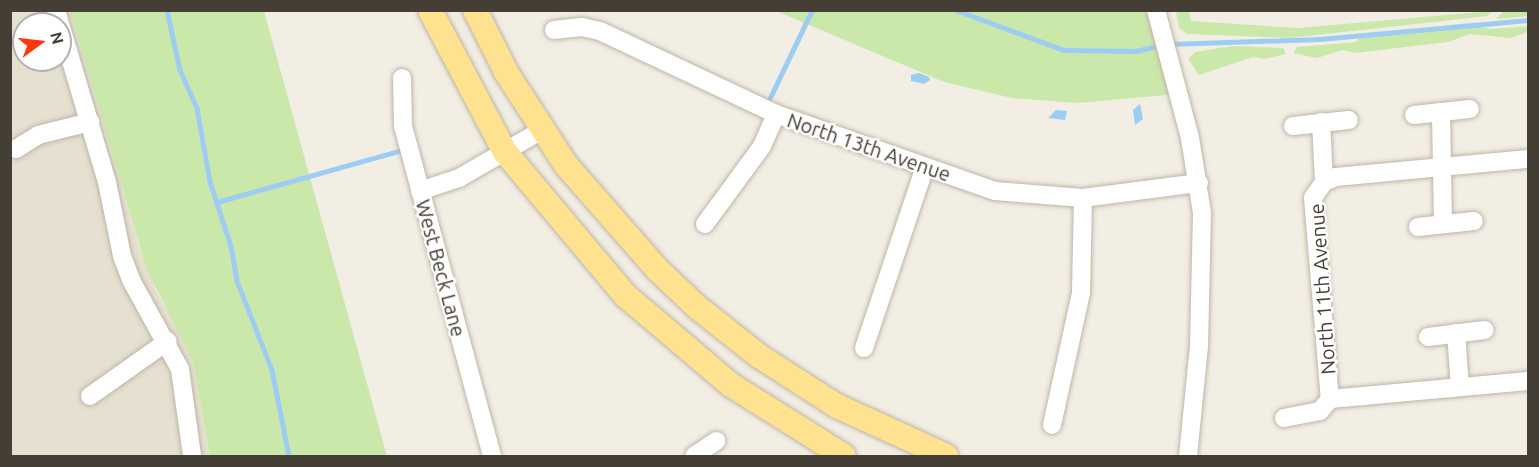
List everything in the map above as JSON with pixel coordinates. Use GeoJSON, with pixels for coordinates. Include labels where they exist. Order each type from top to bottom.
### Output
{"type":"FeatureCollection","features":[{"type":"Feature","properties":{"kind":"main road"},"geometry":{"type":"LineString","coordinates":[[430,10],[505,152],[626,296],[669,336],[731,385],[844,456]]}},
{"type":"Feature","properties":{"kind":"main road"},"geometry":{"type":"LineString","coordinates":[[475,10],[506,72],[542,130],[584,188],[697,307],[759,356],[837,406],[946,456]]}},
{"type":"Feature","properties":{"kind":"street"},"geometry":{"type":"LineString","coordinates":[[56,10],[90,122],[130,280],[168,341],[180,369],[192,456]]}},
{"type":"Feature","properties":{"kind":"street"},"geometry":{"type":"LineString","coordinates":[[1156,14],[1199,183],[1204,257],[1188,456]]}},
{"type":"Feature","properties":{"kind":"street","name":"North 13th Avenue"},"geometry":{"type":"LineString","coordinates":[[554,30],[582,27],[600,31],[776,114],[995,191],[1083,198],[1199,183]]}},
{"type":"Feature","properties":{"kind":"street","name":"West Beck Lane"},"geometry":{"type":"LineString","coordinates":[[402,78],[400,107],[420,191],[492,456]]}},
{"type":"Feature","properties":{"kind":"street"},"geometry":{"type":"LineString","coordinates":[[1414,115],[1470,109]]}},
{"type":"Feature","properties":{"kind":"street"},"geometry":{"type":"LineString","coordinates":[[1441,112],[1443,224]]}},
{"type":"Feature","properties":{"kind":"street"},"geometry":{"type":"LineString","coordinates":[[705,224],[762,146],[776,114]]}},
{"type":"Feature","properties":{"kind":"street"},"geometry":{"type":"LineString","coordinates":[[1293,126],[1349,120]]}},
{"type":"Feature","properties":{"kind":"street"},"geometry":{"type":"LineString","coordinates":[[16,149],[44,133],[90,122]]}},
{"type":"Feature","properties":{"kind":"street","name":"North 11th Avenue"},"geometry":{"type":"LineString","coordinates":[[1321,122],[1324,182]]}},
{"type":"Feature","properties":{"kind":"street"},"geometry":{"type":"LineString","coordinates":[[420,191],[459,177],[542,130]]}},
{"type":"Feature","properties":{"kind":"street","name":"North 11th Avenue"},"geometry":{"type":"LineString","coordinates":[[1284,418],[1320,411],[1330,399],[1313,198],[1324,182],[1336,177],[1528,159]]}},
{"type":"Feature","properties":{"kind":"street"},"geometry":{"type":"LineString","coordinates":[[864,348],[925,167]]}},
{"type":"Feature","properties":{"kind":"street"},"geometry":{"type":"LineString","coordinates":[[1052,425],[1073,339],[1083,275],[1083,198]]}},
{"type":"Feature","properties":{"kind":"street"},"geometry":{"type":"LineString","coordinates":[[1418,227],[1474,221]]}},
{"type":"Feature","properties":{"kind":"street"},"geometry":{"type":"LineString","coordinates":[[1428,337],[1485,330]]}},
{"type":"Feature","properties":{"kind":"street"},"geometry":{"type":"LineString","coordinates":[[1456,333],[1460,387]]}},
{"type":"Feature","properties":{"kind":"street"},"geometry":{"type":"LineString","coordinates":[[90,396],[168,341]]}},
{"type":"Feature","properties":{"kind":"street","name":"North 11th Avenue"},"geometry":{"type":"LineString","coordinates":[[1330,399],[1528,381]]}},
{"type":"Feature","properties":{"kind":"street"},"geometry":{"type":"LineString","coordinates":[[694,456],[716,441]]}},
{"type":"Feature","properties":{"kind":"shaded area"},"geometry":{"type":"Polygon","coordinates":[[[10,11],[70,11],[12,12],[12,72],[72,72],[72,18],[141,251],[158,295],[182,333],[193,362],[210,456],[11,456],[10,11]]]}},
{"type":"Feature","properties":{"kind":"green space"},"geometry":{"type":"Polygon","coordinates":[[[264,11],[387,456],[210,456],[193,362],[147,270],[70,12],[264,11]]]}},
{"type":"Feature","properties":{"kind":"green space"},"geometry":{"type":"Polygon","coordinates":[[[776,11],[1156,11],[1178,94],[1078,103],[1012,98],[944,82],[776,11]]]}},
{"type":"Feature","properties":{"kind":"green space"},"geometry":{"type":"Polygon","coordinates":[[[1189,11],[1191,21],[1298,28],[1492,11],[1487,16],[1289,38],[1187,34],[1179,28],[1176,12],[1189,11]]]}},
{"type":"Feature","properties":{"kind":"green space"},"geometry":{"type":"Polygon","coordinates":[[[1504,11],[1528,11],[1528,16],[1496,19],[1504,11]]]}},
{"type":"Feature","properties":{"kind":"green space"},"geometry":{"type":"Polygon","coordinates":[[[1468,23],[1490,29],[1528,26],[1528,32],[1510,38],[1470,34],[1448,42],[1355,53],[1343,50],[1317,58],[1293,53],[1297,47],[1355,42],[1363,35],[1468,23]]]}},
{"type":"Feature","properties":{"kind":"green space"},"geometry":{"type":"Polygon","coordinates":[[[1232,46],[1283,48],[1286,54],[1264,59],[1253,57],[1199,75],[1188,59],[1195,52],[1232,46]]]}},
{"type":"Feature","properties":{"kind":"water"},"geometry":{"type":"Polygon","coordinates":[[[919,73],[929,77],[930,80],[924,84],[911,81],[911,75],[919,73]]]}},
{"type":"Feature","properties":{"kind":"water"},"geometry":{"type":"Polygon","coordinates":[[[1140,104],[1143,119],[1135,125],[1133,110],[1140,104]]]}},
{"type":"Feature","properties":{"kind":"water"},"geometry":{"type":"Polygon","coordinates":[[[1056,110],[1067,111],[1065,120],[1048,118],[1056,110]]]}},
{"type":"Feature","properties":{"kind":"waterway"},"geometry":{"type":"LineString","coordinates":[[167,10],[180,70],[197,108],[210,182],[231,246],[237,281],[272,370],[289,456]]}},
{"type":"Feature","properties":{"kind":"waterway"},"geometry":{"type":"LineString","coordinates":[[767,104],[812,10]]}},
{"type":"Feature","properties":{"kind":"waterway"},"geometry":{"type":"LineString","coordinates":[[956,10],[1064,50],[1136,51],[1161,45]]}},
{"type":"Feature","properties":{"kind":"waterway"},"geometry":{"type":"LineString","coordinates":[[1169,44],[1320,39],[1528,20]]}},
{"type":"Feature","properties":{"kind":"waterway"},"geometry":{"type":"LineString","coordinates":[[217,202],[406,149]]}}]}
